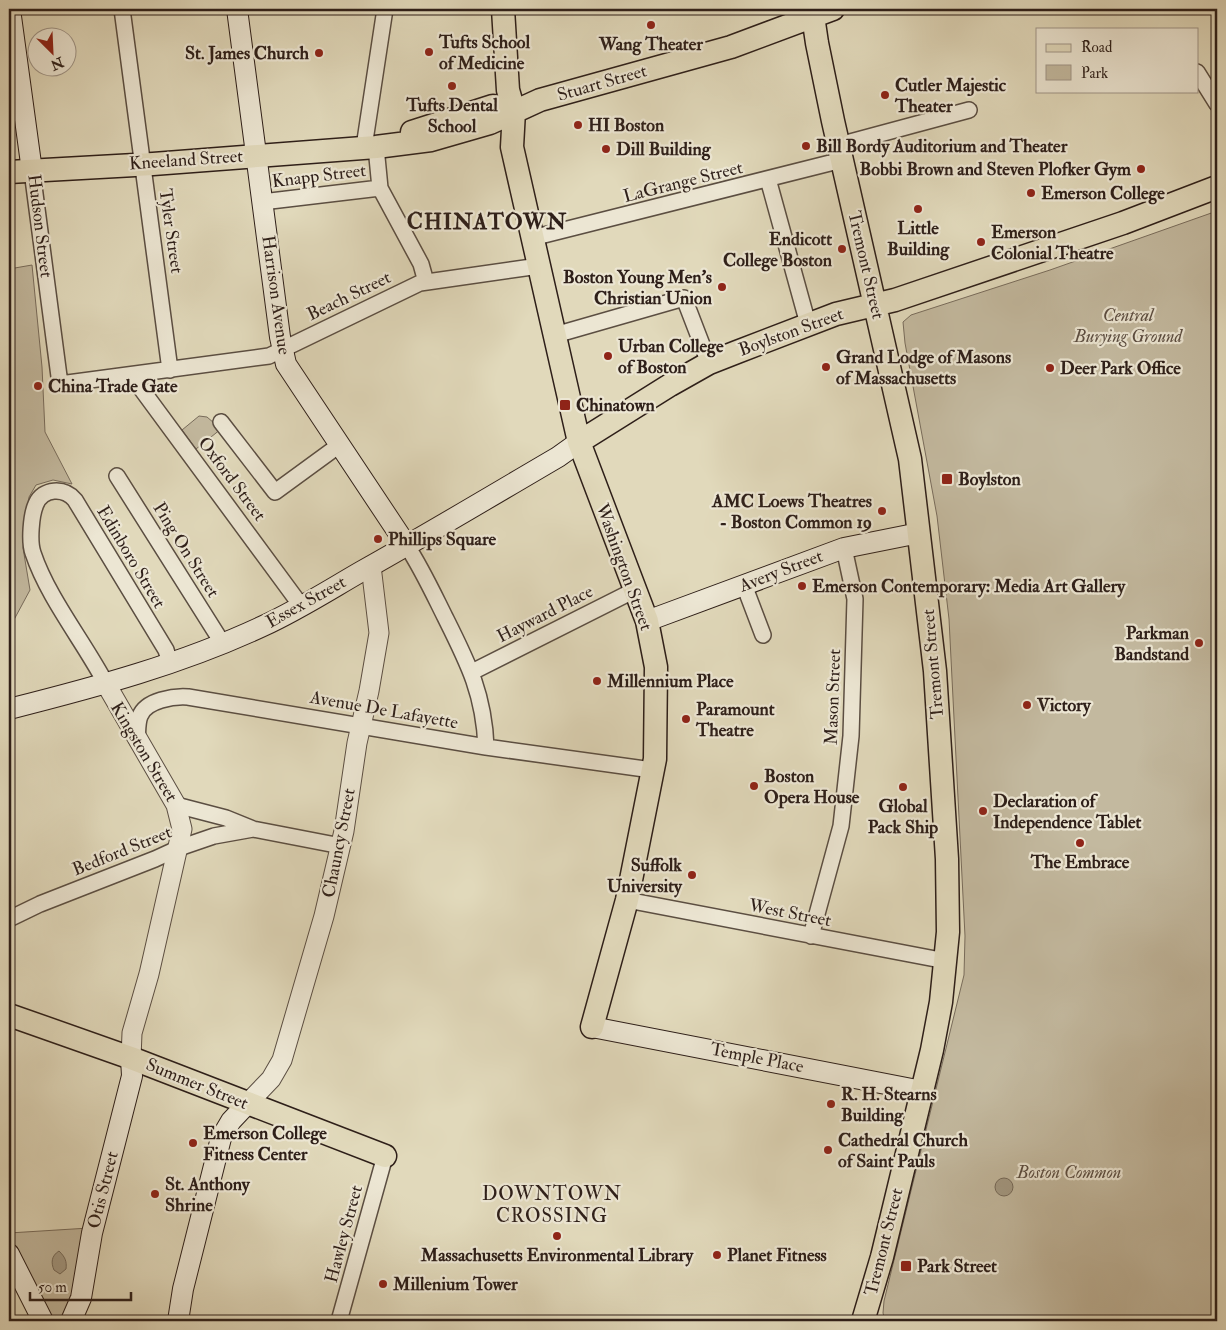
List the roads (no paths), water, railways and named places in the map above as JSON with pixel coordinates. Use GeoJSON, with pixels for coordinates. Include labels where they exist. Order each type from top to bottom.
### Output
{"type":"FeatureCollection","features":[{"type":"Feature","properties":{"kind":"main road","name":"Hudson Street"},"geometry":{"type":"LineString","coordinates":[[10,9],[32,171]]}},
{"type":"Feature","properties":{"kind":"main road","name":"Harrison Avenue"},"geometry":{"type":"LineString","coordinates":[[237,9],[282,350],[288,369],[407,546]]}},
{"type":"Feature","properties":{"kind":"main road","name":"Washington Street"},"geometry":{"type":"LineString","coordinates":[[503,9],[508,90],[514,111],[512,147],[532,238],[579,442],[647,621],[656,683],[656,741],[652,770],[627,900],[592,1027]]}},
{"type":"Feature","properties":{"kind":"main road","name":"Washington Street"},"geometry":{"type":"LineString","coordinates":[[514,111],[520,98],[521,86],[518,9]]}},
{"type":"Feature","properties":{"kind":"main road","name":"Stuart Street"},"geometry":{"type":"LineString","coordinates":[[514,111],[540,100],[731,47],[820,12]]}},
{"type":"Feature","properties":{"kind":"main road","name":"Tremont Street"},"geometry":{"type":"LineString","coordinates":[[820,12],[817,43],[910,459],[920,534],[936,689],[947,858],[946,961],[939,1012],[882,1257],[863,1321]]}},
{"type":"Feature","properties":{"kind":"main road","name":"Kneeland Street"},"geometry":{"type":"LineString","coordinates":[[9,172],[370,147],[493,106],[514,111]]}},
{"type":"Feature","properties":{"kind":"main road","name":"Boylston Street"},"geometry":{"type":"LineString","coordinates":[[579,442],[708,363],[808,324],[846,311],[875,305],[1025,256],[1217,187]]}},
{"type":"Feature","properties":{"kind":"main road","name":"Essex Street"},"geometry":{"type":"LineString","coordinates":[[9,709],[106,684],[170,663],[223,644],[302,607],[558,457],[579,442]]}},
{"type":"Feature","properties":{"kind":"main road","name":"Avery Street"},"geometry":{"type":"LineString","coordinates":[[647,621],[844,548],[920,534]]}},
{"type":"Feature","properties":{"kind":"main road","name":"Summer Street"},"geometry":{"type":"LineString","coordinates":[[9,1015],[131,1058],[385,1156]]}},
{"type":"Feature","properties":{"kind":"main road","name":"Temple Place"},"geometry":{"type":"LineString","coordinates":[[592,1027],[922,1091]]}},
{"type":"Feature","properties":{"kind":"main road","name":"Otis Street"},"geometry":{"type":"LineString","coordinates":[[71,1321],[81,1298],[92,1233],[132,1076],[131,1058]]}},
{"type":"Feature","properties":{"kind":"main road"},"geometry":{"type":"LineString","coordinates":[[178,1321],[183,1289],[221,1138],[231,1121],[247,1104]]}},
{"type":"Feature","properties":{"kind":"main road"},"geometry":{"type":"LineString","coordinates":[[9,1254],[42,1321]]}},
{"type":"Feature","properties":{"kind":"street","name":"Tyler Street"},"geometry":{"type":"LineString","coordinates":[[122,9],[170,370]]}},
{"type":"Feature","properties":{"kind":"street","name":"Knapp Street"},"geometry":{"type":"LineString","coordinates":[[385,9],[370,147],[380,188],[421,264],[426,282]]}},
{"type":"Feature","properties":{"kind":"street"},"geometry":{"type":"LineString","coordinates":[[1198,74],[1217,104]]}},
{"type":"Feature","properties":{"kind":"street","name":"LaGrange Street"},"geometry":{"type":"LineString","coordinates":[[532,238],[768,179],[969,110]]}},
{"type":"Feature","properties":{"kind":"street","name":"Hudson Street"},"geometry":{"type":"LineString","coordinates":[[32,171],[60,384]]}},
{"type":"Feature","properties":{"kind":"street"},"geometry":{"type":"LineString","coordinates":[[768,179],[808,324]]}},
{"type":"Feature","properties":{"kind":"street","name":"Knapp Street"},"geometry":{"type":"LineString","coordinates":[[262,202],[380,188]]}},
{"type":"Feature","properties":{"kind":"street","name":"Beach Street"},"geometry":{"type":"LineString","coordinates":[[60,384],[263,357],[282,350],[426,282],[539,266]]}},
{"type":"Feature","properties":{"kind":"street"},"geometry":{"type":"LineString","coordinates":[[555,335],[684,298],[708,363]]}},
{"type":"Feature","properties":{"kind":"street","name":"Oxford Street"},"geometry":{"type":"LineString","coordinates":[[131,375],[302,607]]}},
{"type":"Feature","properties":{"kind":"street"},"geometry":{"type":"LineString","coordinates":[[221,422],[275,492],[338,446]]}},
{"type":"Feature","properties":{"kind":"street","name":"Ping On Street"},"geometry":{"type":"LineString","coordinates":[[117,476],[223,644]]}},
{"type":"Feature","properties":{"kind":"street","name":"Edinboro Street"},"geometry":{"type":"LineString","coordinates":[[45,494],[59,491],[68,494],[75,500],[166,650],[170,663]]}},
{"type":"Feature","properties":{"kind":"street","name":"Kingston Street"},"geometry":{"type":"LineString","coordinates":[[45,494],[37,502],[34,511],[31,546],[33,555],[137,740],[176,805],[182,829],[179,848],[132,1033],[131,1058]]}},
{"type":"Feature","properties":{"kind":"street"},"geometry":{"type":"LineString","coordinates":[[407,546],[418,564],[472,672],[483,712],[486,747]]}},
{"type":"Feature","properties":{"kind":"street","name":"Mason Street"},"geometry":{"type":"LineString","coordinates":[[811,936],[840,826],[851,736],[854,599],[844,548]]}},
{"type":"Feature","properties":{"kind":"street","name":"Chauncy Street"},"geometry":{"type":"LineString","coordinates":[[247,1104],[271,1079],[282,1060],[324,916],[341,846],[378,633],[371,566]]}},
{"type":"Feature","properties":{"kind":"street"},"geometry":{"type":"LineString","coordinates":[[744,585],[763,636]]}},
{"type":"Feature","properties":{"kind":"street","name":"Hayward Place"},"geometry":{"type":"LineString","coordinates":[[472,672],[635,590]]}},
{"type":"Feature","properties":{"kind":"street","name":"Avenue De Lafayette"},"geometry":{"type":"LineString","coordinates":[[137,740],[142,712],[161,701],[177,696],[486,747],[652,770]]}},
{"type":"Feature","properties":{"kind":"street","name":"Bedford Street"},"geometry":{"type":"LineString","coordinates":[[176,805],[226,818],[253,830],[341,846]]}},
{"type":"Feature","properties":{"kind":"street","name":"Bedford Street"},"geometry":{"type":"LineString","coordinates":[[9,919],[40,904],[155,860],[179,848],[214,836],[253,830]]}},
{"type":"Feature","properties":{"kind":"street","name":"West Street"},"geometry":{"type":"LineString","coordinates":[[627,900],[946,961]]}},
{"type":"Feature","properties":{"kind":"street","name":"Hawley Street"},"geometry":{"type":"LineString","coordinates":[[339,1321],[385,1156]]}},
{"type":"Feature","properties":{"kind":"place","name":"Wang Theater"},"geometry":{"type":"Point","coordinates":[651,25]}},
{"type":"Feature","properties":{"kind":"place","name":"Tufts School of Medicine"},"geometry":{"type":"Point","coordinates":[429,52]}},
{"type":"Feature","properties":{"kind":"place","name":"St. James Church"},"geometry":{"type":"Point","coordinates":[319,53]}},
{"type":"Feature","properties":{"kind":"place","name":"Tufts Dental School"},"geometry":{"type":"Point","coordinates":[452,86]}},
{"type":"Feature","properties":{"kind":"place","name":"Cutler Majestic Theater"},"geometry":{"type":"Point","coordinates":[885,95]}},
{"type":"Feature","properties":{"kind":"place","name":"HI Boston"},"geometry":{"type":"Point","coordinates":[578,125]}},
{"type":"Feature","properties":{"kind":"place","name":"Bill Bordy Auditorium and Theater"},"geometry":{"type":"Point","coordinates":[806,146]}},
{"type":"Feature","properties":{"kind":"place","name":"Dill Building"},"geometry":{"type":"Point","coordinates":[606,149]}},
{"type":"Feature","properties":{"kind":"place","name":"Bobbi Brown and Steven Plofker Gym"},"geometry":{"type":"Point","coordinates":[1141,169]}},
{"type":"Feature","properties":{"kind":"place","name":"Emerson College"},"geometry":{"type":"Point","coordinates":[1031,193]}},
{"type":"Feature","properties":{"kind":"place","name":"Little Building"},"geometry":{"type":"Point","coordinates":[918,209]}},
{"type":"Feature","properties":{"kind":"place","name":"Emerson Colonial Theatre"},"geometry":{"type":"Point","coordinates":[981,242]}},
{"type":"Feature","properties":{"kind":"place","name":"Endicott College Boston"},"geometry":{"type":"Point","coordinates":[842,249]}},
{"type":"Feature","properties":{"kind":"place","name":"Boston Young Men's Christian Union"},"geometry":{"type":"Point","coordinates":[722,287]}},
{"type":"Feature","properties":{"kind":"place","name":"Urban College of Boston"},"geometry":{"type":"Point","coordinates":[608,356]}},
{"type":"Feature","properties":{"kind":"place","name":"Grand Lodge of Masons of Massachusetts"},"geometry":{"type":"Point","coordinates":[826,367]}},
{"type":"Feature","properties":{"kind":"place","name":"Deer Park Office"},"geometry":{"type":"Point","coordinates":[1050,368]}},
{"type":"Feature","properties":{"kind":"place","name":"China Trade Gate"},"geometry":{"type":"Point","coordinates":[38,386]}},
{"type":"Feature","properties":{"kind":"place","name":"Chinatown"},"geometry":{"type":"Point","coordinates":[565,405]}},
{"type":"Feature","properties":{"kind":"place","name":"Boylston"},"geometry":{"type":"Point","coordinates":[947,479]}},
{"type":"Feature","properties":{"kind":"place","name":"AMC Loews Theatres - Boston Common 19"},"geometry":{"type":"Point","coordinates":[882,511]}},
{"type":"Feature","properties":{"kind":"place","name":"Phillips Square"},"geometry":{"type":"Point","coordinates":[378,539]}},
{"type":"Feature","properties":{"kind":"place","name":"Emerson Contemporary: Media Art Gallery"},"geometry":{"type":"Point","coordinates":[802,586]}},
{"type":"Feature","properties":{"kind":"place","name":"Parkman Bandstand"},"geometry":{"type":"Point","coordinates":[1199,643]}},
{"type":"Feature","properties":{"kind":"place","name":"Millennium Place"},"geometry":{"type":"Point","coordinates":[597,681]}},
{"type":"Feature","properties":{"kind":"place","name":"Victory"},"geometry":{"type":"Point","coordinates":[1027,705]}},
{"type":"Feature","properties":{"kind":"place","name":"Paramount Theatre"},"geometry":{"type":"Point","coordinates":[686,719]}},
{"type":"Feature","properties":{"kind":"place","name":"Boston Opera House"},"geometry":{"type":"Point","coordinates":[754,786]}},
{"type":"Feature","properties":{"kind":"place","name":"Global Pack Ship"},"geometry":{"type":"Point","coordinates":[903,787]}},
{"type":"Feature","properties":{"kind":"place","name":"Declaration of Independence Tablet"},"geometry":{"type":"Point","coordinates":[983,811]}},
{"type":"Feature","properties":{"kind":"place","name":"The Embrace"},"geometry":{"type":"Point","coordinates":[1080,843]}},
{"type":"Feature","properties":{"kind":"place","name":"Suffolk University"},"geometry":{"type":"Point","coordinates":[692,875]}},
{"type":"Feature","properties":{"kind":"place","name":"R. H. Stearns Building"},"geometry":{"type":"Point","coordinates":[831,1104]}},
{"type":"Feature","properties":{"kind":"place","name":"Emerson College Fitness Center"},"geometry":{"type":"Point","coordinates":[193,1143]}},
{"type":"Feature","properties":{"kind":"place","name":"Cathedral Church of Saint Pauls"},"geometry":{"type":"Point","coordinates":[828,1150]}},
{"type":"Feature","properties":{"kind":"place","name":"St. Anthony Shrine"},"geometry":{"type":"Point","coordinates":[155,1194]}},
{"type":"Feature","properties":{"kind":"place","name":"Massachusetts Environmental Library"},"geometry":{"type":"Point","coordinates":[557,1236]}},
{"type":"Feature","properties":{"kind":"place","name":"Planet Fitness"},"geometry":{"type":"Point","coordinates":[717,1255]}},
{"type":"Feature","properties":{"kind":"place","name":"Park Street"},"geometry":{"type":"Point","coordinates":[906,1266]}},
{"type":"Feature","properties":{"kind":"place","name":"Millenium Tower"},"geometry":{"type":"Point","coordinates":[383,1284]}},
{"type":"Feature","properties":{"kind":"district","name":"CHINATOWN"},"geometry":{"type":"Point","coordinates":[487,222]}},
{"type":"Feature","properties":{"kind":"district","name":"DOWNTOWN CROSSING"},"geometry":{"type":"Point","coordinates":[552,1205]}},
{"type":"Feature","properties":{"kind":"park label","name":"Central Burying Ground"},"geometry":{"type":"Point","coordinates":[1128,325]}},
{"type":"Feature","properties":{"kind":"park label","name":"Boston Common"},"geometry":{"type":"Point","coordinates":[1069,1172]}}]}
